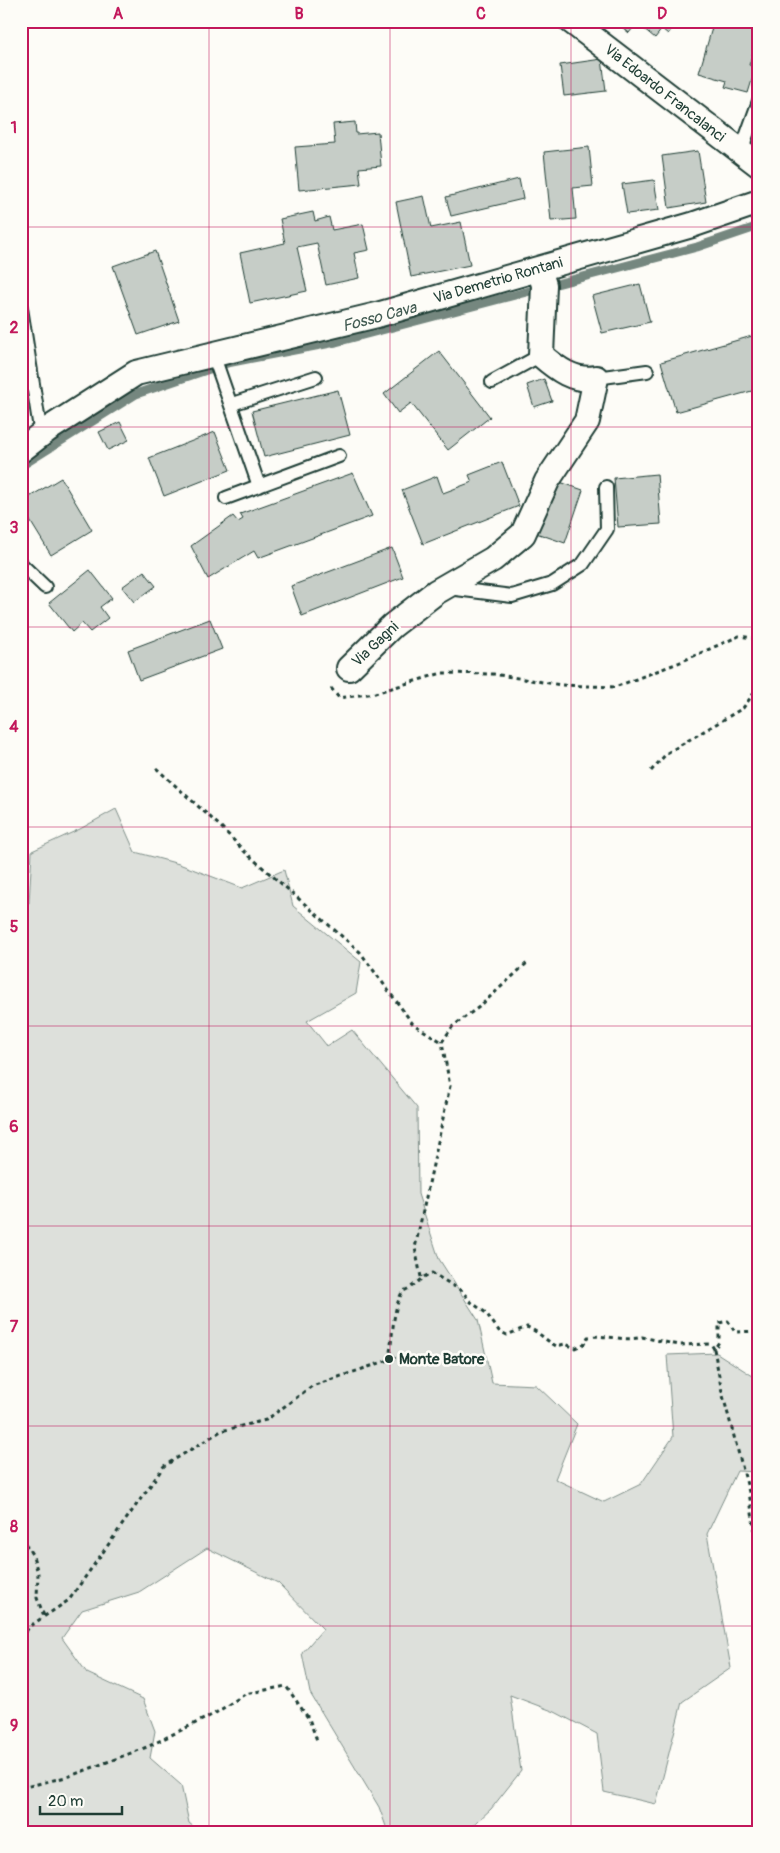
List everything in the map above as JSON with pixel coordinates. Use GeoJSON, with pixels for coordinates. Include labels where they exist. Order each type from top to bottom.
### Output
{"type":"FeatureCollection","features":[{"type":"Feature","properties":{"kind":"street","name":"Via Edoardo Francalanci"},"geometry":{"type":"LineString","coordinates":[[571,21],[750,158]]}},
{"type":"Feature","properties":{"kind":"street","name":"Via Demetrio Rontani"},"geometry":{"type":"LineString","coordinates":[[21,450],[136,373],[377,315],[542,285],[692,225],[759,202]]}},
{"type":"Feature","properties":{"kind":"street"},"geometry":{"type":"LineString","coordinates":[[542,285],[541,355],[560,372],[587,380],[596,378]]}},
{"type":"Feature","properties":{"kind":"street","name":"Via Gagni"},"geometry":{"type":"LineString","coordinates":[[349,668],[392,626],[444,587],[493,559],[523,534],[547,481],[588,421],[596,378]]}},
{"type":"Feature","properties":{"kind":"lane"},"geometry":{"type":"LineString","coordinates":[[750,158],[759,101]]}},
{"type":"Feature","properties":{"kind":"lane"},"geometry":{"type":"LineString","coordinates":[[21,308],[41,435]]}},
{"type":"Feature","properties":{"kind":"lane"},"geometry":{"type":"LineString","coordinates":[[214,355],[259,486]]}},
{"type":"Feature","properties":{"kind":"lane"},"geometry":{"type":"LineString","coordinates":[[492,382],[541,355]]}},
{"type":"Feature","properties":{"kind":"lane"},"geometry":{"type":"LineString","coordinates":[[596,378],[647,371]]}},
{"type":"Feature","properties":{"kind":"lane"},"geometry":{"type":"LineString","coordinates":[[232,404],[316,377]]}},
{"type":"Feature","properties":{"kind":"lane"},"geometry":{"type":"LineString","coordinates":[[226,498],[340,456]]}},
{"type":"Feature","properties":{"kind":"lane"},"geometry":{"type":"LineString","coordinates":[[444,587],[512,596],[552,584],[583,564],[607,529],[606,488]]}},
{"type":"Feature","properties":{"kind":"lane"},"geometry":{"type":"LineString","coordinates":[[21,564],[45,587]]}},
{"type":"Feature","properties":{"kind":"path","name":"Via Gagni"},"geometry":{"type":"LineString","coordinates":[[349,668],[330,688],[339,698],[375,693],[442,673],[493,674],[561,685],[615,687],[678,663],[739,636],[759,639]]}},
{"type":"Feature","properties":{"kind":"path"},"geometry":{"type":"LineString","coordinates":[[651,771],[667,753],[743,708],[759,686]]}},
{"type":"Feature","properties":{"kind":"path"},"geometry":{"type":"LineString","coordinates":[[156,768],[221,827],[246,854],[360,952],[413,1024],[442,1042]]}},
{"type":"Feature","properties":{"kind":"path"},"geometry":{"type":"LineString","coordinates":[[421,1277],[415,1248],[450,1086],[442,1042],[453,1026],[479,1007],[527,964]]}},
{"type":"Feature","properties":{"kind":"path"},"geometry":{"type":"LineString","coordinates":[[395,1358],[390,1352],[397,1313],[396,1302],[402,1291],[412,1288],[421,1277],[432,1273],[462,1291],[471,1302],[486,1313],[499,1331],[508,1335],[527,1327],[539,1332],[545,1340],[556,1346],[565,1344],[575,1348],[584,1344],[588,1337],[597,1336],[636,1339],[642,1336],[679,1344],[711,1344],[714,1348],[722,1392],[749,1492],[759,1561]]}},
{"type":"Feature","properties":{"kind":"path"},"geometry":{"type":"LineString","coordinates":[[714,1348],[719,1342],[719,1323],[728,1321],[735,1332],[759,1331]]}},
{"type":"Feature","properties":{"kind":"path"},"geometry":{"type":"LineString","coordinates":[[21,1638],[30,1626],[69,1600],[164,1466],[221,1431],[266,1420],[312,1386],[395,1358],[422,1359]]}},
{"type":"Feature","properties":{"kind":"path"},"geometry":{"type":"LineString","coordinates":[[21,1537],[33,1556],[38,1573],[37,1598],[44,1616]]}},
{"type":"Feature","properties":{"kind":"path"},"geometry":{"type":"LineString","coordinates":[[21,1788],[70,1776],[147,1747],[214,1714],[245,1694],[286,1686],[309,1719],[318,1743]]}},
{"type":"Feature","properties":{"kind":"shaded area"},"geometry":{"type":"Polygon","coordinates":[[[116,809],[135,852],[179,864],[242,888],[284,870],[293,906],[361,962],[356,993],[307,1021],[327,1046],[352,1030],[417,1108],[418,1194],[439,1259],[478,1320],[492,1383],[536,1385],[577,1424],[555,1479],[604,1502],[641,1484],[673,1437],[667,1355],[717,1353],[759,1380],[759,1472],[737,1471],[707,1534],[731,1668],[682,1702],[656,1804],[604,1792],[597,1734],[555,1712],[510,1695],[521,1771],[491,1809],[466,1832],[388,1832],[379,1807],[310,1693],[302,1653],[323,1629],[278,1583],[207,1548],[139,1592],[82,1610],[62,1638],[87,1673],[143,1699],[155,1731],[150,1758],[181,1785],[189,1823],[200,1832],[21,1832],[21,905],[29,903],[32,851],[80,829],[116,809]]]}},
{"type":"Feature","properties":{"kind":"building"},"geometry":{"type":"Polygon","coordinates":[[[615,21],[678,21],[668,34],[662,29],[655,38],[637,23],[629,33],[615,21]]]}},
{"type":"Feature","properties":{"kind":"building"},"geometry":{"type":"Polygon","coordinates":[[[714,21],[759,21],[759,32],[749,65],[756,67],[748,93],[725,87],[727,81],[699,73],[714,21]]]}},
{"type":"Feature","properties":{"kind":"building"},"geometry":{"type":"Polygon","coordinates":[[[602,59],[606,91],[564,96],[560,65],[602,59]]]}},
{"type":"Feature","properties":{"kind":"building"},"geometry":{"type":"Polygon","coordinates":[[[355,122],[356,134],[378,132],[381,166],[359,168],[361,184],[299,190],[295,147],[335,144],[333,124],[355,122]]]}},
{"type":"Feature","properties":{"kind":"building"},"geometry":{"type":"Polygon","coordinates":[[[589,147],[593,186],[573,188],[576,219],[551,221],[544,152],[589,147]]]}},
{"type":"Feature","properties":{"kind":"building"},"geometry":{"type":"Polygon","coordinates":[[[698,151],[706,202],[669,208],[662,156],[698,151]]]}},
{"type":"Feature","properties":{"kind":"building"},"geometry":{"type":"Polygon","coordinates":[[[519,179],[523,199],[451,216],[446,197],[519,179]]]}},
{"type":"Feature","properties":{"kind":"building"},"geometry":{"type":"Polygon","coordinates":[[[654,180],[659,210],[627,214],[622,184],[654,180]]]}},
{"type":"Feature","properties":{"kind":"building"},"geometry":{"type":"Polygon","coordinates":[[[424,196],[431,228],[461,222],[470,265],[411,277],[396,202],[424,196]]]}},
{"type":"Feature","properties":{"kind":"building"},"geometry":{"type":"Polygon","coordinates":[[[313,212],[315,221],[329,217],[332,230],[363,224],[369,250],[354,253],[359,278],[326,285],[317,243],[297,247],[307,291],[250,303],[240,253],[285,243],[280,219],[313,212]]]}},
{"type":"Feature","properties":{"kind":"building"},"geometry":{"type":"Polygon","coordinates":[[[155,251],[179,321],[138,335],[113,266],[155,251]]]}},
{"type":"Feature","properties":{"kind":"building"},"geometry":{"type":"Polygon","coordinates":[[[640,284],[650,322],[602,333],[592,296],[640,284]]]}},
{"type":"Feature","properties":{"kind":"building"},"geometry":{"type":"Polygon","coordinates":[[[759,334],[759,389],[676,412],[661,362],[759,334]]]}},
{"type":"Feature","properties":{"kind":"building"},"geometry":{"type":"Polygon","coordinates":[[[439,351],[490,417],[448,450],[411,403],[398,413],[384,394],[439,351]]]}},
{"type":"Feature","properties":{"kind":"building"},"geometry":{"type":"Polygon","coordinates":[[[544,379],[552,401],[534,407],[527,385],[544,379]]]}},
{"type":"Feature","properties":{"kind":"building"},"geometry":{"type":"Polygon","coordinates":[[[338,390],[350,435],[264,457],[252,411],[338,390]]]}},
{"type":"Feature","properties":{"kind":"building"},"geometry":{"type":"Polygon","coordinates":[[[120,422],[129,440],[108,450],[99,432],[120,422]]]}},
{"type":"Feature","properties":{"kind":"building"},"geometry":{"type":"Polygon","coordinates":[[[215,432],[230,470],[164,496],[149,458],[215,432]]]}},
{"type":"Feature","properties":{"kind":"building"},"geometry":{"type":"Polygon","coordinates":[[[502,462],[519,506],[423,544],[402,490],[437,476],[443,493],[472,482],[469,475],[502,462]]]}},
{"type":"Feature","properties":{"kind":"building"},"geometry":{"type":"Polygon","coordinates":[[[353,473],[372,516],[258,558],[254,551],[208,579],[191,546],[233,516],[238,522],[243,519],[240,514],[353,473]]]}},
{"type":"Feature","properties":{"kind":"building"},"geometry":{"type":"Polygon","coordinates":[[[657,474],[661,524],[618,527],[614,478],[657,474]]]}},
{"type":"Feature","properties":{"kind":"building"},"geometry":{"type":"Polygon","coordinates":[[[61,478],[92,530],[51,555],[21,506],[21,502],[61,478]]]}},
{"type":"Feature","properties":{"kind":"building"},"geometry":{"type":"Polygon","coordinates":[[[554,480],[583,490],[565,543],[536,533],[554,480]]]}},
{"type":"Feature","properties":{"kind":"building"},"geometry":{"type":"Polygon","coordinates":[[[392,548],[403,577],[302,616],[291,586],[392,548]]]}},
{"type":"Feature","properties":{"kind":"building"},"geometry":{"type":"Polygon","coordinates":[[[90,570],[112,598],[100,607],[108,618],[90,632],[82,623],[72,632],[49,603],[90,570]]]}},
{"type":"Feature","properties":{"kind":"building"},"geometry":{"type":"Polygon","coordinates":[[[144,571],[156,586],[134,602],[122,587],[144,571]]]}},
{"type":"Feature","properties":{"kind":"building"},"geometry":{"type":"Polygon","coordinates":[[[210,619],[222,649],[139,680],[128,650],[210,619]]]}},
{"type":"Feature","properties":{"kind":"waterway","name":"Fosso Cava"},"geometry":{"type":"LineString","coordinates":[[21,466],[136,394],[227,363],[336,342],[697,247],[759,226]]}},
{"type":"Feature","properties":{"kind":"place","name":"Monte Batore"},"geometry":{"type":"Point","coordinates":[389,1359]}}]}
